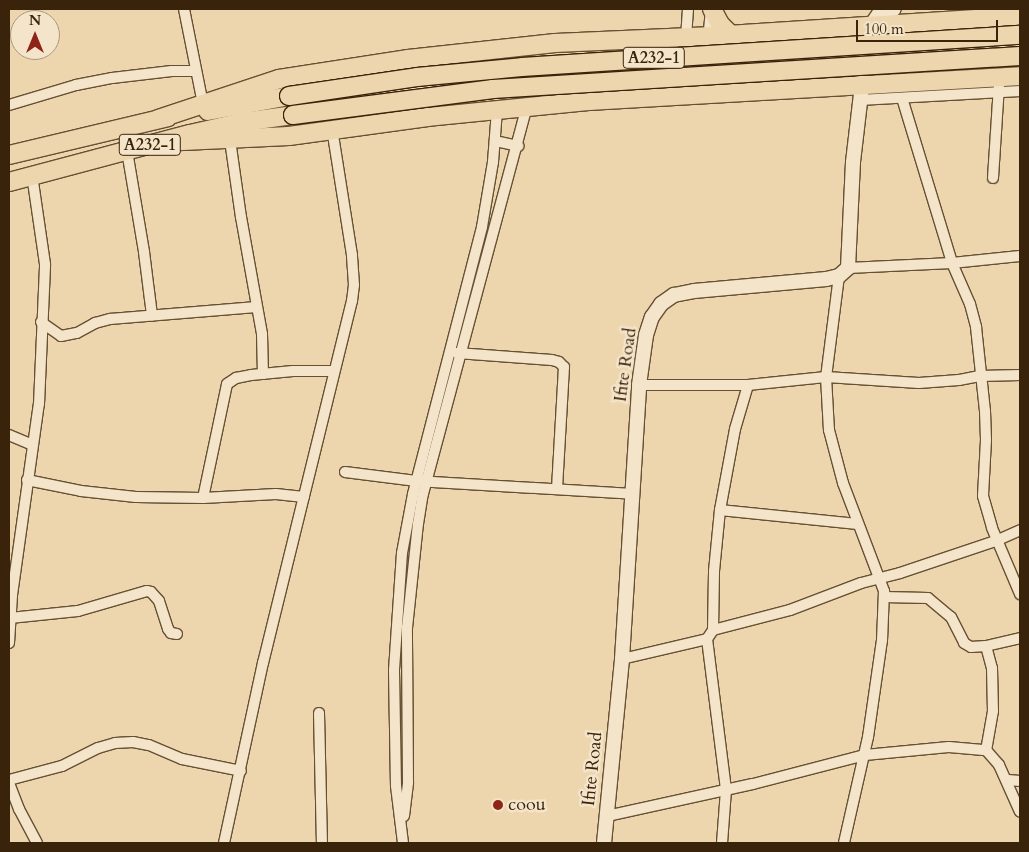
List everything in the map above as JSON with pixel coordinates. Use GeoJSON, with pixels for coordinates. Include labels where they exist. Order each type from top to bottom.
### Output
{"type":"FeatureCollection","features":[{"type":"Feature","properties":{"kind":"highway"},"geometry":{"type":"LineString","coordinates":[[712,9],[720,24],[732,35]]}},
{"type":"Feature","properties":{"kind":"highway"},"geometry":{"type":"LineString","coordinates":[[158,119],[279,78],[408,59],[555,43],[732,35],[875,21],[1020,16]]}},
{"type":"Feature","properties":{"kind":"highway","name":"A232-1"},"geometry":{"type":"LineString","coordinates":[[9,155],[158,119],[289,96],[417,77],[522,67],[1020,35]]}},
{"type":"Feature","properties":{"kind":"highway","name":"A232-1"},"geometry":{"type":"LineString","coordinates":[[9,182],[243,122],[493,89],[1020,56]]}},
{"type":"Feature","properties":{"kind":"highway"},"geometry":{"type":"LineString","coordinates":[[162,142],[289,136],[527,107],[703,96],[861,93],[999,85],[1020,76]]}},
{"type":"Feature","properties":{"kind":"street"},"geometry":{"type":"LineString","coordinates":[[184,9],[203,104]]}},
{"type":"Feature","properties":{"kind":"street"},"geometry":{"type":"LineString","coordinates":[[688,9],[686,37],[690,64],[703,96]]}},
{"type":"Feature","properties":{"kind":"street"},"geometry":{"type":"LineString","coordinates":[[703,96],[707,36],[712,9]]}},
{"type":"Feature","properties":{"kind":"street"},"geometry":{"type":"LineString","coordinates":[[844,843],[865,755],[882,640],[884,597],[881,578],[857,524],[831,444],[826,377],[843,272],[861,93],[875,21]]}},
{"type":"Feature","properties":{"kind":"street"},"geometry":{"type":"LineString","coordinates":[[9,105],[76,85],[112,78],[172,71],[196,71]]}},
{"type":"Feature","properties":{"kind":"street"},"geometry":{"type":"LineString","coordinates":[[861,93],[902,98],[999,85],[1020,91]]}},
{"type":"Feature","properties":{"kind":"street"},"geometry":{"type":"LineString","coordinates":[[993,178],[999,85]]}},
{"type":"Feature","properties":{"kind":"street"},"geometry":{"type":"LineString","coordinates":[[902,98],[952,263],[970,304],[974,319],[985,405],[986,440],[983,496],[998,540],[1020,594]]}},
{"type":"Feature","properties":{"kind":"street"},"geometry":{"type":"LineString","coordinates":[[403,843],[403,824],[408,782],[407,628],[418,524],[427,482],[510,177],[527,107]]}},
{"type":"Feature","properties":{"kind":"street"},"geometry":{"type":"LineString","coordinates":[[403,824],[396,786],[394,670],[402,554],[416,481],[482,227],[491,173],[497,110]]}},
{"type":"Feature","properties":{"kind":"street"},"geometry":{"type":"LineString","coordinates":[[224,843],[241,771],[262,663],[334,371],[342,346],[354,284],[345,200],[332,130]]}},
{"type":"Feature","properties":{"kind":"street"},"geometry":{"type":"LineString","coordinates":[[230,140],[241,218],[262,334],[264,374]]}},
{"type":"Feature","properties":{"kind":"street"},"geometry":{"type":"LineString","coordinates":[[495,141],[518,146]]}},
{"type":"Feature","properties":{"kind":"street"},"geometry":{"type":"LineString","coordinates":[[127,151],[144,252],[152,315]]}},
{"type":"Feature","properties":{"kind":"street"},"geometry":{"type":"LineString","coordinates":[[491,173],[510,177]]}},
{"type":"Feature","properties":{"kind":"street"},"geometry":{"type":"LineString","coordinates":[[9,643],[13,557],[39,404],[44,264],[32,176]]}},
{"type":"Feature","properties":{"kind":"street"},"geometry":{"type":"LineString","coordinates":[[843,272],[1020,256]]}},
{"type":"Feature","properties":{"kind":"street","name":"Ifite Road"},"geometry":{"type":"LineString","coordinates":[[604,843],[622,659],[634,494],[639,386],[646,335],[652,317],[661,304],[674,295],[843,272]]}},
{"type":"Feature","properties":{"kind":"street"},"geometry":{"type":"LineString","coordinates":[[41,322],[61,336],[77,333],[95,323],[110,319],[257,307]]}},
{"type":"Feature","properties":{"kind":"street"},"geometry":{"type":"LineString","coordinates":[[451,352],[552,360],[559,362],[564,367],[557,488]]}},
{"type":"Feature","properties":{"kind":"street"},"geometry":{"type":"LineString","coordinates":[[203,498],[227,384],[236,378],[264,374],[334,371]]}},
{"type":"Feature","properties":{"kind":"street"},"geometry":{"type":"LineString","coordinates":[[639,386],[748,384],[826,377],[919,383],[959,380],[980,376],[1020,375]]}},
{"type":"Feature","properties":{"kind":"street"},"geometry":{"type":"LineString","coordinates":[[722,843],[726,790],[707,639],[713,630],[714,571],[720,510],[735,430],[748,384]]}},
{"type":"Feature","properties":{"kind":"street"},"geometry":{"type":"LineString","coordinates":[[9,435],[32,445]]}},
{"type":"Feature","properties":{"kind":"street"},"geometry":{"type":"LineString","coordinates":[[345,472],[427,482],[557,488],[634,494]]}},
{"type":"Feature","properties":{"kind":"street"},"geometry":{"type":"LineString","coordinates":[[27,480],[81,491],[136,497],[203,498],[276,494],[304,497]]}},
{"type":"Feature","properties":{"kind":"street"},"geometry":{"type":"LineString","coordinates":[[720,510],[857,524]]}},
{"type":"Feature","properties":{"kind":"street"},"geometry":{"type":"LineString","coordinates":[[713,630],[790,610],[998,540],[1020,530]]}},
{"type":"Feature","properties":{"kind":"street"},"geometry":{"type":"LineString","coordinates":[[10,618],[78,611],[147,591],[152,592],[159,601],[171,634],[177,634]]}},
{"type":"Feature","properties":{"kind":"street"},"geometry":{"type":"LineString","coordinates":[[884,597],[928,598],[950,617],[964,643],[971,647],[986,646],[1020,638]]}},
{"type":"Feature","properties":{"kind":"street"},"geometry":{"type":"LineString","coordinates":[[622,659],[707,639]]}},
{"type":"Feature","properties":{"kind":"street"},"geometry":{"type":"LineString","coordinates":[[986,646],[992,668],[993,711],[986,750]]}},
{"type":"Feature","properties":{"kind":"street"},"geometry":{"type":"LineString","coordinates":[[319,713],[322,843]]}},
{"type":"Feature","properties":{"kind":"street"},"geometry":{"type":"LineString","coordinates":[[37,843],[19,809],[9,781],[62,766],[98,748],[115,743],[133,742],[149,745],[164,753],[182,759],[241,771]]}},
{"type":"Feature","properties":{"kind":"street"},"geometry":{"type":"LineString","coordinates":[[607,816],[726,790],[865,755],[949,747],[986,750],[999,764],[1008,780],[1020,812]]}},
{"type":"Feature","properties":{"kind":"street"},"geometry":{"type":"LineString","coordinates":[[1008,780],[1020,781]]}},
{"type":"Feature","properties":{"kind":"place","name":"coou"},"geometry":{"type":"Point","coordinates":[498,805]}}]}
